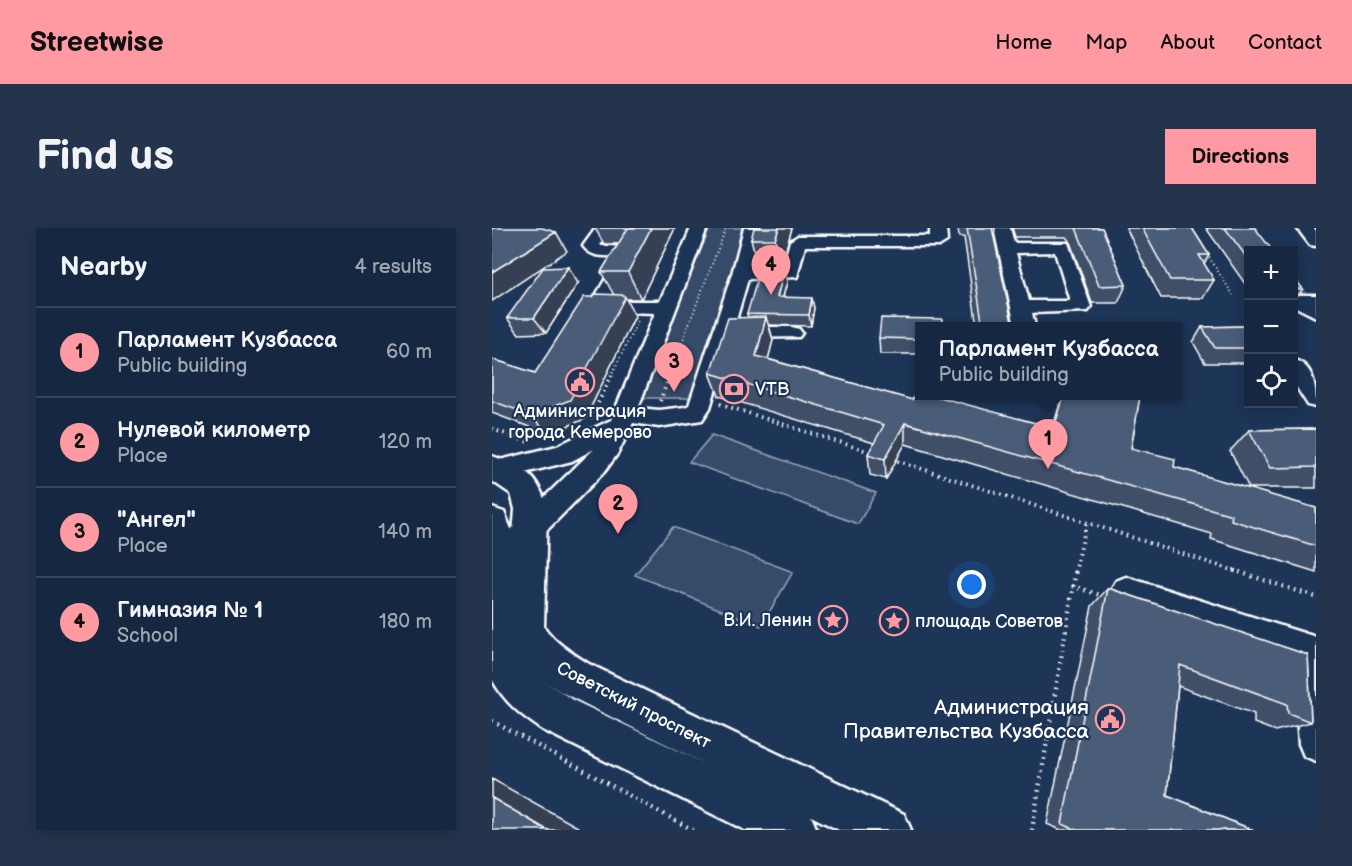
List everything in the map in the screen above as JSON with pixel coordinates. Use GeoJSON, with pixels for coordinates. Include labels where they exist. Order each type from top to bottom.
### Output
{"type":"FeatureCollection","features":[{"type":"Feature","properties":{"kind":"main road","name":"Советский проспект"},"geometry":{"type":"LineString","coordinates":[[495,469],[515,478],[527,490],[531,509],[511,526],[500,544],[495,574],[495,647],[516,683],[533,699],[558,715],[794,830]]}},
{"type":"Feature","properties":{"kind":"main road","name":"Советский проспект"},"geometry":{"type":"LineString","coordinates":[[511,526],[525,632],[537,650],[551,663],[575,678],[888,830]]}},
{"type":"Feature","properties":{"kind":"street"},"geometry":{"type":"LineString","coordinates":[[604,228],[591,246],[598,251],[630,250],[599,307],[668,307]]}},
{"type":"Feature","properties":{"kind":"street"},"geometry":{"type":"LineString","coordinates":[[511,526],[596,464],[609,447],[699,228]]}},
{"type":"Feature","properties":{"kind":"street"},"geometry":{"type":"LineString","coordinates":[[495,469],[563,453],[622,418],[667,419],[694,414],[707,405],[721,333],[741,274],[752,228]]}},
{"type":"Feature","properties":{"kind":"street"},"geometry":{"type":"LineString","coordinates":[[741,274],[791,273],[798,241],[939,241],[938,228]]}},
{"type":"Feature","properties":{"kind":"street"},"geometry":{"type":"LineString","coordinates":[[1002,228],[1024,322]]}},
{"type":"Feature","properties":{"kind":"street"},"geometry":{"type":"LineString","coordinates":[[1305,228],[1316,241]]}},
{"type":"Feature","properties":{"kind":"street"},"geometry":{"type":"LineString","coordinates":[[1007,248],[1062,247],[1081,307],[1020,307]]}},
{"type":"Feature","properties":{"kind":"street"},"geometry":{"type":"LineString","coordinates":[[1303,299],[1316,311]]}},
{"type":"Feature","properties":{"kind":"street"},"geometry":{"type":"LineString","coordinates":[[721,333],[792,333]]}},
{"type":"Feature","properties":{"kind":"street"},"geometry":{"type":"LineString","coordinates":[[1298,373],[1316,399]]}},
{"type":"Feature","properties":{"kind":"street"},"geometry":{"type":"LineString","coordinates":[[1126,590],[1312,652],[1316,744]]}},
{"type":"Feature","properties":{"kind":"path"},"geometry":{"type":"LineString","coordinates":[[657,409],[726,228]]}},
{"type":"Feature","properties":{"kind":"path"},"geometry":{"type":"LineString","coordinates":[[1202,247],[1233,296]]}},
{"type":"Feature","properties":{"kind":"path"},"geometry":{"type":"LineString","coordinates":[[588,423],[645,307]]}},
{"type":"Feature","properties":{"kind":"path"},"geometry":{"type":"LineString","coordinates":[[707,405],[1087,522],[1316,597]]}},
{"type":"Feature","properties":{"kind":"path"},"geometry":{"type":"LineString","coordinates":[[492,429],[531,443]]}},
{"type":"Feature","properties":{"kind":"path"},"geometry":{"type":"LineString","coordinates":[[1032,830],[1072,586],[1087,522]]}},
{"type":"Feature","properties":{"kind":"path"},"geometry":{"type":"LineString","coordinates":[[492,721],[693,830]]}},
{"type":"Feature","properties":{"kind":"shaded area"},"geometry":{"type":"Polygon","coordinates":[[[710,228],[748,228],[693,398],[640,398],[710,228]]]}},
{"type":"Feature","properties":{"kind":"shaded area"},"geometry":{"type":"Polygon","coordinates":[[[712,435],[876,493],[858,524],[689,462],[712,435]]]}},
{"type":"Feature","properties":{"kind":"shaded area"},"geometry":{"type":"Polygon","coordinates":[[[673,527],[793,572],[761,626],[635,575],[673,527]]]}},
{"type":"Feature","properties":{"kind":"building"},"geometry":{"type":"Polygon","coordinates":[[[492,228],[542,228],[556,232],[492,272],[492,228]]]}},
{"type":"Feature","properties":{"kind":"building"},"geometry":{"type":"Polygon","coordinates":[[[628,228],[651,228],[628,272],[601,272],[628,228]]]}},
{"type":"Feature","properties":{"kind":"building"},"geometry":{"type":"Polygon","coordinates":[[[754,228],[779,228],[775,239],[751,239],[754,228]]]}},
{"type":"Feature","properties":{"kind":"building"},"geometry":{"type":"Polygon","coordinates":[[[967,228],[992,228],[1012,322],[982,322],[967,228]]]}},
{"type":"Feature","properties":{"kind":"building"},"geometry":{"type":"Polygon","coordinates":[[[1076,228],[1102,228],[1126,285],[1099,286],[1076,228]]]}},
{"type":"Feature","properties":{"kind":"building"},"geometry":{"type":"Polygon","coordinates":[[[1142,228],[1192,228],[1209,255],[1199,255],[1214,280],[1170,280],[1142,228]]]}},
{"type":"Feature","properties":{"kind":"building"},"geometry":{"type":"Polygon","coordinates":[[[1225,228],[1255,228],[1269,246],[1244,246],[1244,254],[1225,228]]]}},
{"type":"Feature","properties":{"kind":"building"},"geometry":{"type":"Polygon","coordinates":[[[568,267],[534,318],[507,318],[543,268],[568,267]]]}},
{"type":"Feature","properties":{"kind":"building"},"geometry":{"type":"Polygon","coordinates":[[[760,270],[784,271],[777,297],[812,298],[809,315],[747,314],[760,270]]]}},
{"type":"Feature","properties":{"kind":"building"},"geometry":{"type":"Polygon","coordinates":[[[595,294],[625,297],[570,400],[531,415],[492,401],[492,359],[535,373],[584,297],[593,297],[595,294]]]}},
{"type":"Feature","properties":{"kind":"building"},"geometry":{"type":"Polygon","coordinates":[[[766,317],[756,356],[912,400],[915,396],[915,400],[950,400],[1054,428],[1063,400],[1139,400],[1131,448],[1175,459],[1174,467],[1316,508],[1316,546],[1231,520],[1232,515],[905,423],[885,459],[868,454],[884,425],[710,373],[728,318],[766,317]]]}},
{"type":"Feature","properties":{"kind":"building"},"geometry":{"type":"Polygon","coordinates":[[[881,318],[942,319],[942,322],[915,322],[915,339],[879,338],[881,318]]]}},
{"type":"Feature","properties":{"kind":"building"},"geometry":{"type":"Polygon","coordinates":[[[1244,326],[1244,348],[1215,348],[1202,327],[1244,326]]]}},
{"type":"Feature","properties":{"kind":"building"},"geometry":{"type":"Polygon","coordinates":[[[1316,429],[1316,467],[1270,468],[1249,430],[1316,429]]]}},
{"type":"Feature","properties":{"kind":"building","name":"Администрация Правительства Кузбасса"},"geometry":{"type":"Polygon","coordinates":[[[1108,588],[1308,655],[1311,722],[1288,713],[1287,704],[1180,665],[1167,795],[1253,830],[1077,830],[1062,824],[1108,588]]]}},
{"type":"Feature","properties":{"kind":"building"},"geometry":{"type":"Polygon","coordinates":[[[492,798],[547,830],[492,830],[492,798]]]}},
{"type":"Feature","properties":{"kind":"place","name":"Гимназия № 1"},"geometry":{"type":"Point","coordinates":[771,295]}},
{"type":"Feature","properties":{"kind":"place","name":"Администрация города Кемерово"},"geometry":{"type":"Point","coordinates":[580,382]}},
{"type":"Feature","properties":{"kind":"place","name":"VTB"},"geometry":{"type":"Point","coordinates":[734,389]}},
{"type":"Feature","properties":{"kind":"place","name":"\"Ангел\""},"geometry":{"type":"Point","coordinates":[674,392]}},
{"type":"Feature","properties":{"kind":"place","name":"Парламент Кузбасса"},"geometry":{"type":"Point","coordinates":[1048,469]}},
{"type":"Feature","properties":{"kind":"place","name":"Нулевой километр"},"geometry":{"type":"Point","coordinates":[618,534]}},
{"type":"Feature","properties":{"kind":"place","name":"В.И. Ленин"},"geometry":{"type":"Point","coordinates":[833,620]}},
{"type":"Feature","properties":{"kind":"place","name":"площадь Советов"},"geometry":{"type":"Point","coordinates":[894,621]}},
{"type":"Feature","properties":{"kind":"place","name":"Администрация Правительства Кузбасса"},"geometry":{"type":"Point","coordinates":[1110,719]}}]}
